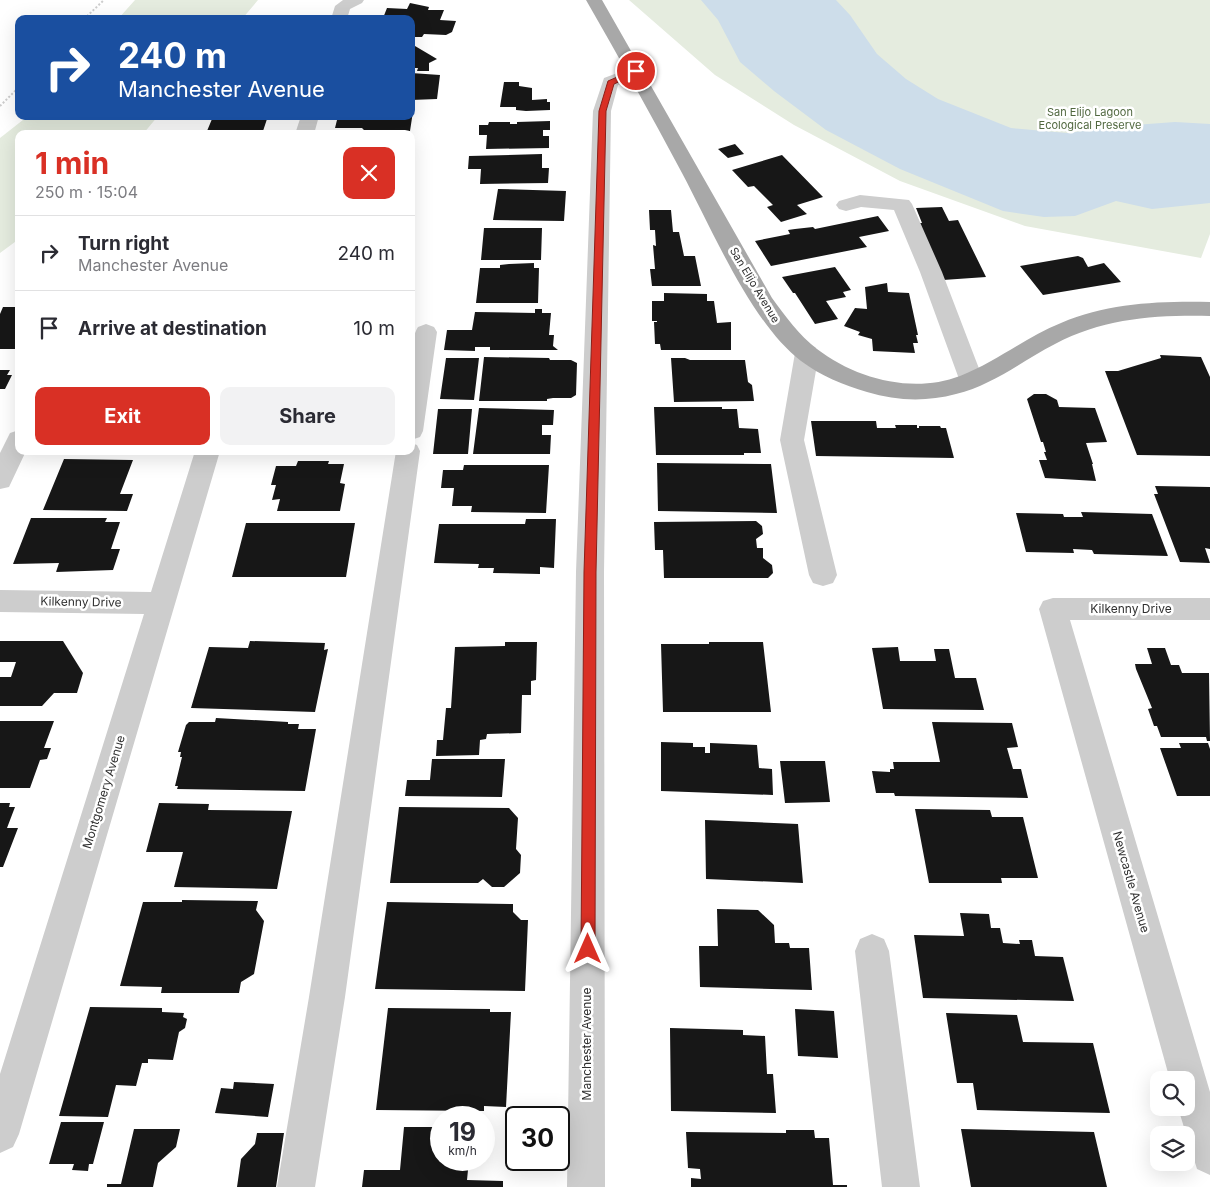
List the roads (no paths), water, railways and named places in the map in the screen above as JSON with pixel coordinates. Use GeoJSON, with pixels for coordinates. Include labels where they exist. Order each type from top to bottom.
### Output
{"type":"FeatureCollection","features":[{"type":"Feature","properties":{"kind":"main road"},"geometry":{"type":"LineString","coordinates":[[594,0],[636,71]]}},
{"type":"Feature","properties":{"kind":"main road","name":"San Elijo Avenue"},"geometry":{"type":"LineString","coordinates":[[636,71],[744,269],[780,326],[808,354],[844,376],[878,387],[911,391],[956,386],[1021,354],[1049,337],[1082,322],[1102,316],[1170,308],[1210,309]]}},
{"type":"Feature","properties":{"kind":"street","name":"Manchester Avenue"},"geometry":{"type":"LineString","coordinates":[[586,1187],[590,572],[602,111],[610,82],[636,71]]}},
{"type":"Feature","properties":{"kind":"street"},"geometry":{"type":"LineString","coordinates":[[846,205],[860,202],[902,204],[931,272],[971,379]]}},
{"type":"Feature","properties":{"kind":"street"},"geometry":{"type":"LineString","coordinates":[[415,405],[426,332]]}},
{"type":"Feature","properties":{"kind":"street"},"geometry":{"type":"LineString","coordinates":[[808,354],[792,440],[823,575]]}},
{"type":"Feature","properties":{"kind":"street"},"geometry":{"type":"LineString","coordinates":[[0,480],[15,448]]}},
{"type":"Feature","properties":{"kind":"street","name":"Montgomery Avenue"},"geometry":{"type":"LineString","coordinates":[[0,1134],[207,455]]}},
{"type":"Feature","properties":{"kind":"street"},"geometry":{"type":"LineString","coordinates":[[296,1187],[327,997],[407,455]]}},
{"type":"Feature","properties":{"kind":"street","name":"Kilkenny Drive"},"geometry":{"type":"LineString","coordinates":[[0,601],[162,603]]}},
{"type":"Feature","properties":{"kind":"street","name":"Kilkenny Drive"},"geometry":{"type":"LineString","coordinates":[[1053,609],[1210,609]]}},
{"type":"Feature","properties":{"kind":"street","name":"Newcastle Avenue"},"geometry":{"type":"LineString","coordinates":[[1053,609],[1210,1156]]}},
{"type":"Feature","properties":{"kind":"street"},"geometry":{"type":"LineString","coordinates":[[872,950],[901,1187]]}},
{"type":"Feature","properties":{"kind":"water"},"geometry":{"type":"Polygon","coordinates":[[[701,0],[836,0],[850,15],[877,54],[906,79],[938,99],[1011,128],[1067,133],[1175,122],[1210,124],[1210,203],[1152,209],[1116,201],[1075,216],[1044,217],[1003,211],[900,169],[826,130],[774,91],[740,62],[718,20],[701,0]]]}},
{"type":"Feature","properties":{"kind":"park label","name":"San Elijo Lagoon Ecological Preserve"},"geometry":{"type":"Point","coordinates":[1090,118]}}]}
